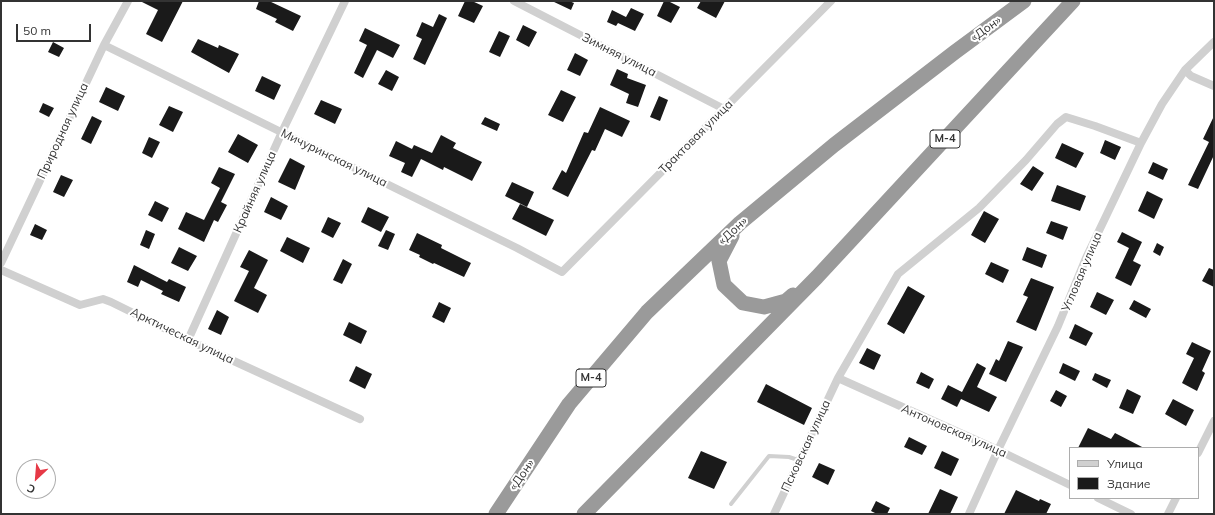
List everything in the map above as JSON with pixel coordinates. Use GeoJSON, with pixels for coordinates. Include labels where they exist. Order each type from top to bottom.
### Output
{"type":"FeatureCollection","features":[{"type":"Feature","properties":{"kind":"highway","name":"«Дон»"},"geometry":{"type":"LineString","coordinates":[[496,514],[569,404],[647,312],[740,223],[840,140],[949,56],[1024,1]]}},
{"type":"Feature","properties":{"kind":"highway","name":"М-4"},"geometry":{"type":"LineString","coordinates":[[584,514],[817,277],[1073,1]]}},
{"type":"Feature","properties":{"kind":"highway","name":"М-4"},"geometry":{"type":"LineString","coordinates":[[740,223],[719,260],[724,285],[743,303],[764,307],[786,301],[817,277]]}},
{"type":"Feature","properties":{"kind":"street","name":"Природная улица"},"geometry":{"type":"LineString","coordinates":[[1,263],[104,45],[128,1]]}},
{"type":"Feature","properties":{"kind":"street","name":"Крайняя улица"},"geometry":{"type":"LineString","coordinates":[[188,340],[282,132],[345,1]]}},
{"type":"Feature","properties":{"kind":"street","name":"Зимняя улица"},"geometry":{"type":"LineString","coordinates":[[514,1],[724,109]]}},
{"type":"Feature","properties":{"kind":"street","name":"Трактовая улица"},"geometry":{"type":"LineString","coordinates":[[562,272],[831,1]]}},
{"type":"Feature","properties":{"kind":"street","name":"Угловая улица"},"geometry":{"type":"LineString","coordinates":[[969,514],[1058,326],[1086,258],[1141,143],[1162,104],[1184,70],[1214,42]]}},
{"type":"Feature","properties":{"kind":"street","name":"Мичуринская улица"},"geometry":{"type":"LineString","coordinates":[[104,45],[517,248],[562,272]]}},
{"type":"Feature","properties":{"kind":"street"},"geometry":{"type":"LineString","coordinates":[[1184,70],[1191,76],[1214,86]]}},
{"type":"Feature","properties":{"kind":"street","name":"Псковская улица"},"geometry":{"type":"LineString","coordinates":[[774,514],[798,460],[838,378],[898,274],[979,208],[1026,160],[1057,124],[1066,117],[1141,143]]}},
{"type":"Feature","properties":{"kind":"street","name":"Арктическая улица"},"geometry":{"type":"LineString","coordinates":[[1,270],[80,305],[103,299],[111,302],[188,340],[360,420]]}},
{"type":"Feature","properties":{"kind":"street","name":"Антоновская улица"},"geometry":{"type":"LineString","coordinates":[[838,378],[998,450],[1069,485]]}},
{"type":"Feature","properties":{"kind":"street"},"geometry":{"type":"LineString","coordinates":[[1199,451],[1214,420]]}},
{"type":"Feature","properties":{"kind":"street"},"geometry":{"type":"LineString","coordinates":[[1100,499],[1131,514]]}},
{"type":"Feature","properties":{"kind":"street"},"geometry":{"type":"LineString","coordinates":[[1168,514],[1176,499]]}},
{"type":"Feature","properties":{"kind":"lane"},"geometry":{"type":"LineString","coordinates":[[731,504],[769,456],[789,456],[798,460]]}},
{"type":"Feature","properties":{"kind":"building"},"geometry":{"type":"Polygon","coordinates":[[[140,1],[183,1],[162,42],[146,34],[158,10],[140,1]]]}},
{"type":"Feature","properties":{"kind":"building"},"geometry":{"type":"Polygon","coordinates":[[[259,1],[269,1],[301,16],[293,31],[275,22],[277,19],[256,9],[259,1]]]}},
{"type":"Feature","properties":{"kind":"building"},"geometry":{"type":"Polygon","coordinates":[[[465,1],[472,1],[483,6],[474,23],[458,16],[465,1]]]}},
{"type":"Feature","properties":{"kind":"building"},"geometry":{"type":"Polygon","coordinates":[[[552,1],[569,1],[574,3],[571,10],[552,1]]]}},
{"type":"Feature","properties":{"kind":"building"},"geometry":{"type":"Polygon","coordinates":[[[664,1],[668,1],[680,7],[671,23],[657,16],[664,1]]]}},
{"type":"Feature","properties":{"kind":"building"},"geometry":{"type":"Polygon","coordinates":[[[701,1],[725,1],[716,18],[697,8],[701,1]]]}},
{"type":"Feature","properties":{"kind":"building"},"geometry":{"type":"Polygon","coordinates":[[[631,8],[644,14],[635,31],[618,23],[616,26],[607,22],[612,10],[626,17],[631,8]]]}},
{"type":"Feature","properties":{"kind":"building"},"geometry":{"type":"Polygon","coordinates":[[[439,14],[447,18],[425,65],[413,59],[422,39],[416,36],[422,22],[433,27],[439,14]]]}},
{"type":"Feature","properties":{"kind":"building"},"geometry":{"type":"Polygon","coordinates":[[[523,25],[537,32],[529,47],[516,40],[523,25]]]}},
{"type":"Feature","properties":{"kind":"building"},"geometry":{"type":"Polygon","coordinates":[[[365,28],[400,45],[393,58],[377,50],[363,78],[354,73],[367,45],[359,41],[365,28]]]}},
{"type":"Feature","properties":{"kind":"building"},"geometry":{"type":"Polygon","coordinates":[[[499,31],[510,36],[500,57],[489,52],[499,31]]]}},
{"type":"Feature","properties":{"kind":"building"},"geometry":{"type":"Polygon","coordinates":[[[198,39],[218,48],[219,45],[239,54],[229,73],[191,52],[198,39]]]}},
{"type":"Feature","properties":{"kind":"building"},"geometry":{"type":"Polygon","coordinates":[[[53,42],[64,48],[59,57],[48,52],[53,42]]]}},
{"type":"Feature","properties":{"kind":"building"},"geometry":{"type":"Polygon","coordinates":[[[575,53],[588,60],[580,76],[567,70],[575,53]]]}},
{"type":"Feature","properties":{"kind":"building"},"geometry":{"type":"Polygon","coordinates":[[[617,69],[628,74],[627,78],[646,85],[638,107],[626,103],[629,94],[610,85],[617,69]]]}},
{"type":"Feature","properties":{"kind":"building"},"geometry":{"type":"Polygon","coordinates":[[[386,70],[399,77],[392,91],[378,84],[386,70]]]}},
{"type":"Feature","properties":{"kind":"building"},"geometry":{"type":"Polygon","coordinates":[[[262,76],[281,85],[274,100],[255,91],[262,76]]]}},
{"type":"Feature","properties":{"kind":"building"},"geometry":{"type":"Polygon","coordinates":[[[106,87],[125,96],[118,111],[99,102],[106,87]]]}},
{"type":"Feature","properties":{"kind":"building"},"geometry":{"type":"Polygon","coordinates":[[[561,90],[576,97],[563,122],[548,115],[561,90]]]}},
{"type":"Feature","properties":{"kind":"building"},"geometry":{"type":"Polygon","coordinates":[[[659,96],[668,100],[660,121],[650,117],[659,96]]]}},
{"type":"Feature","properties":{"kind":"building"},"geometry":{"type":"Polygon","coordinates":[[[321,100],[342,109],[335,124],[314,114],[321,100]]]}},
{"type":"Feature","properties":{"kind":"building"},"geometry":{"type":"Polygon","coordinates":[[[43,103],[54,108],[49,117],[39,112],[43,103]]]}},
{"type":"Feature","properties":{"kind":"building"},"geometry":{"type":"Polygon","coordinates":[[[169,106],[183,112],[173,132],[159,125],[169,106]]]}},
{"type":"Feature","properties":{"kind":"building"},"geometry":{"type":"Polygon","coordinates":[[[600,107],[630,121],[622,137],[605,129],[595,151],[592,150],[568,197],[552,189],[562,170],[566,173],[584,132],[588,133],[600,107]]]}},
{"type":"Feature","properties":{"kind":"building"},"geometry":{"type":"Polygon","coordinates":[[[92,116],[102,121],[91,144],[81,139],[92,116]]]}},
{"type":"Feature","properties":{"kind":"building"},"geometry":{"type":"Polygon","coordinates":[[[1214,116],[1214,155],[1198,189],[1188,185],[1209,142],[1203,139],[1214,116]]]}},
{"type":"Feature","properties":{"kind":"building"},"geometry":{"type":"Polygon","coordinates":[[[485,117],[500,124],[497,131],[481,124],[485,117]]]}},
{"type":"Feature","properties":{"kind":"building"},"geometry":{"type":"Polygon","coordinates":[[[238,134],[258,145],[248,163],[228,152],[238,134]]]}},
{"type":"Feature","properties":{"kind":"building"},"geometry":{"type":"Polygon","coordinates":[[[441,135],[456,143],[453,148],[482,162],[472,181],[444,167],[443,170],[421,159],[412,177],[401,172],[405,163],[389,156],[396,141],[412,149],[414,145],[432,153],[441,135]]]}},
{"type":"Feature","properties":{"kind":"building"},"geometry":{"type":"Polygon","coordinates":[[[149,137],[160,142],[152,158],[142,153],[149,137]]]}},
{"type":"Feature","properties":{"kind":"building"},"geometry":{"type":"Polygon","coordinates":[[[1105,140],[1121,147],[1115,160],[1100,153],[1105,140]]]}},
{"type":"Feature","properties":{"kind":"building"},"geometry":{"type":"Polygon","coordinates":[[[1062,143],[1084,153],[1076,168],[1055,158],[1062,143]]]}},
{"type":"Feature","properties":{"kind":"building"},"geometry":{"type":"Polygon","coordinates":[[[290,158],[305,166],[295,190],[278,182],[290,158]]]}},
{"type":"Feature","properties":{"kind":"building"},"geometry":{"type":"Polygon","coordinates":[[[1153,162],[1168,169],[1163,180],[1148,173],[1153,162]]]}},
{"type":"Feature","properties":{"kind":"building"},"geometry":{"type":"Polygon","coordinates":[[[1033,166],[1044,173],[1032,191],[1020,184],[1033,166]]]}},
{"type":"Feature","properties":{"kind":"building"},"geometry":{"type":"Polygon","coordinates":[[[219,167],[235,174],[221,202],[227,205],[218,222],[214,220],[204,242],[178,229],[186,212],[204,220],[220,188],[211,183],[219,167]]]}},
{"type":"Feature","properties":{"kind":"building"},"geometry":{"type":"Polygon","coordinates":[[[61,175],[73,180],[64,197],[53,192],[61,175]]]}},
{"type":"Feature","properties":{"kind":"building"},"geometry":{"type":"Polygon","coordinates":[[[512,182],[534,192],[527,207],[505,196],[512,182]]]}},
{"type":"Feature","properties":{"kind":"building"},"geometry":{"type":"Polygon","coordinates":[[[1057,185],[1086,196],[1080,211],[1051,201],[1057,185]]]}},
{"type":"Feature","properties":{"kind":"building"},"geometry":{"type":"Polygon","coordinates":[[[1147,191],[1163,199],[1154,219],[1138,211],[1147,191]]]}},
{"type":"Feature","properties":{"kind":"building"},"geometry":{"type":"Polygon","coordinates":[[[271,197],[288,206],[281,220],[264,212],[271,197]]]}},
{"type":"Feature","properties":{"kind":"building"},"geometry":{"type":"Polygon","coordinates":[[[155,201],[169,208],[162,222],[148,215],[155,201]]]}},
{"type":"Feature","properties":{"kind":"building"},"geometry":{"type":"Polygon","coordinates":[[[520,204],[554,220],[546,236],[512,219],[520,204]]]}},
{"type":"Feature","properties":{"kind":"building"},"geometry":{"type":"Polygon","coordinates":[[[368,207],[389,217],[381,232],[361,222],[368,207]]]}},
{"type":"Feature","properties":{"kind":"building"},"geometry":{"type":"Polygon","coordinates":[[[984,211],[999,219],[985,243],[971,235],[984,211]]]}},
{"type":"Feature","properties":{"kind":"building"},"geometry":{"type":"Polygon","coordinates":[[[328,217],[341,223],[333,238],[321,232],[328,217]]]}},
{"type":"Feature","properties":{"kind":"building"},"geometry":{"type":"Polygon","coordinates":[[[1051,221],[1068,227],[1063,240],[1046,233],[1051,221]]]}},
{"type":"Feature","properties":{"kind":"building"},"geometry":{"type":"Polygon","coordinates":[[[35,224],[47,230],[42,240],[30,235],[35,224]]]}},
{"type":"Feature","properties":{"kind":"building"},"geometry":{"type":"Polygon","coordinates":[[[146,230],[155,234],[149,249],[140,245],[146,230]]]}},
{"type":"Feature","properties":{"kind":"building"},"geometry":{"type":"Polygon","coordinates":[[[386,230],[395,234],[388,250],[378,246],[386,230]]]}},
{"type":"Feature","properties":{"kind":"building"},"geometry":{"type":"Polygon","coordinates":[[[1122,232],[1142,242],[1133,261],[1141,265],[1131,286],[1115,278],[1129,248],[1117,242],[1122,232]]]}},
{"type":"Feature","properties":{"kind":"building"},"geometry":{"type":"Polygon","coordinates":[[[417,233],[442,245],[441,248],[471,263],[464,277],[434,263],[433,264],[419,257],[420,255],[409,250],[417,233]]]}},
{"type":"Feature","properties":{"kind":"building"},"geometry":{"type":"Polygon","coordinates":[[[287,237],[310,248],[303,263],[280,251],[287,237]]]}},
{"type":"Feature","properties":{"kind":"building"},"geometry":{"type":"Polygon","coordinates":[[[1157,243],[1164,247],[1160,256],[1153,252],[1157,243]]]}},
{"type":"Feature","properties":{"kind":"building"},"geometry":{"type":"Polygon","coordinates":[[[179,247],[197,256],[188,271],[171,263],[179,247]]]}},
{"type":"Feature","properties":{"kind":"building"},"geometry":{"type":"Polygon","coordinates":[[[1027,247],[1047,255],[1042,268],[1022,260],[1027,247]]]}},
{"type":"Feature","properties":{"kind":"building"},"geometry":{"type":"Polygon","coordinates":[[[249,250],[268,260],[254,288],[267,295],[258,313],[234,301],[249,271],[240,267],[249,250]]]}},
{"type":"Feature","properties":{"kind":"building"},"geometry":{"type":"Polygon","coordinates":[[[343,259],[352,264],[342,284],[333,280],[343,259]]]}},
{"type":"Feature","properties":{"kind":"building"},"geometry":{"type":"Polygon","coordinates":[[[991,262],[1009,270],[1003,283],[985,274],[991,262]]]}},
{"type":"Feature","properties":{"kind":"building"},"geometry":{"type":"Polygon","coordinates":[[[134,265],[167,282],[169,279],[186,287],[179,302],[161,294],[163,291],[141,280],[138,287],[127,282],[134,265]]]}},
{"type":"Feature","properties":{"kind":"building"},"geometry":{"type":"Polygon","coordinates":[[[1209,268],[1214,270],[1214,287],[1202,281],[1209,268]]]}},
{"type":"Feature","properties":{"kind":"building"},"geometry":{"type":"Polygon","coordinates":[[[1031,278],[1054,287],[1036,331],[1016,322],[1028,297],[1023,295],[1031,278]]]}},
{"type":"Feature","properties":{"kind":"building"},"geometry":{"type":"Polygon","coordinates":[[[908,286],[925,296],[904,334],[887,324],[908,286]]]}},
{"type":"Feature","properties":{"kind":"building"},"geometry":{"type":"Polygon","coordinates":[[[1097,292],[1114,300],[1106,315],[1090,307],[1097,292]]]}},
{"type":"Feature","properties":{"kind":"building"},"geometry":{"type":"Polygon","coordinates":[[[1134,300],[1151,309],[1146,318],[1129,309],[1134,300]]]}},
{"type":"Feature","properties":{"kind":"building"},"geometry":{"type":"Polygon","coordinates":[[[439,302],[451,308],[444,323],[432,317],[439,302]]]}},
{"type":"Feature","properties":{"kind":"building"},"geometry":{"type":"Polygon","coordinates":[[[217,310],[229,317],[221,335],[208,329],[217,310]]]}},
{"type":"Feature","properties":{"kind":"building"},"geometry":{"type":"Polygon","coordinates":[[[349,322],[367,331],[361,344],[343,335],[349,322]]]}},
{"type":"Feature","properties":{"kind":"building"},"geometry":{"type":"Polygon","coordinates":[[[1075,324],[1093,333],[1086,346],[1069,338],[1075,324]]]}},
{"type":"Feature","properties":{"kind":"building"},"geometry":{"type":"Polygon","coordinates":[[[1008,341],[1023,347],[1006,382],[989,374],[996,359],[999,361],[1008,341]]]}},
{"type":"Feature","properties":{"kind":"building"},"geometry":{"type":"Polygon","coordinates":[[[1192,342],[1211,351],[1202,371],[1205,373],[1197,391],[1182,383],[1194,358],[1186,354],[1192,342]]]}},
{"type":"Feature","properties":{"kind":"building"},"geometry":{"type":"Polygon","coordinates":[[[867,348],[881,355],[874,370],[859,363],[867,348]]]}},
{"type":"Feature","properties":{"kind":"building"},"geometry":{"type":"Polygon","coordinates":[[[977,363],[986,368],[977,387],[997,397],[989,412],[961,399],[957,407],[941,399],[948,385],[962,392],[977,363]]]}},
{"type":"Feature","properties":{"kind":"building"},"geometry":{"type":"Polygon","coordinates":[[[1063,363],[1080,371],[1075,381],[1059,373],[1063,363]]]}},
{"type":"Feature","properties":{"kind":"building"},"geometry":{"type":"Polygon","coordinates":[[[356,366],[372,374],[365,389],[349,381],[356,366]]]}},
{"type":"Feature","properties":{"kind":"building"},"geometry":{"type":"Polygon","coordinates":[[[921,372],[934,379],[929,389],[916,383],[921,372]]]}},
{"type":"Feature","properties":{"kind":"building"},"geometry":{"type":"Polygon","coordinates":[[[1095,373],[1111,380],[1107,388],[1092,380],[1095,373]]]}},
{"type":"Feature","properties":{"kind":"building"},"geometry":{"type":"Polygon","coordinates":[[[766,384],[812,408],[804,425],[757,402],[766,384]]]}},
{"type":"Feature","properties":{"kind":"building"},"geometry":{"type":"Polygon","coordinates":[[[1127,389],[1141,396],[1133,414],[1119,408],[1127,389]]]}},
{"type":"Feature","properties":{"kind":"building"},"geometry":{"type":"Polygon","coordinates":[[[1056,390],[1067,396],[1061,407],[1050,401],[1056,390]]]}},
{"type":"Feature","properties":{"kind":"building"},"geometry":{"type":"Polygon","coordinates":[[[1173,399],[1194,410],[1186,426],[1165,414],[1173,399]]]}},
{"type":"Feature","properties":{"kind":"building"},"geometry":{"type":"Polygon","coordinates":[[[1088,428],[1111,439],[1115,433],[1142,447],[1078,447],[1088,428]]]}},
{"type":"Feature","properties":{"kind":"building"},"geometry":{"type":"Polygon","coordinates":[[[909,437],[927,446],[922,455],[904,447],[909,437]]]}},
{"type":"Feature","properties":{"kind":"building"},"geometry":{"type":"Polygon","coordinates":[[[701,451],[727,462],[714,489],[688,478],[701,451]]]}},
{"type":"Feature","properties":{"kind":"building"},"geometry":{"type":"Polygon","coordinates":[[[942,451],[959,459],[951,476],[934,468],[942,451]]]}},
{"type":"Feature","properties":{"kind":"building"},"geometry":{"type":"Polygon","coordinates":[[[819,463],[835,470],[828,485],[812,477],[819,463]]]}},
{"type":"Feature","properties":{"kind":"building"},"geometry":{"type":"Polygon","coordinates":[[[940,489],[958,497],[950,514],[928,514],[940,489]]]}},
{"type":"Feature","properties":{"kind":"building"},"geometry":{"type":"Polygon","coordinates":[[[1016,490],[1039,501],[1040,499],[1051,504],[1046,514],[1004,514],[1016,490]]]}},
{"type":"Feature","properties":{"kind":"building"},"geometry":{"type":"Polygon","coordinates":[[[876,501],[890,508],[887,514],[877,514],[871,511],[876,501]]]}}]}
